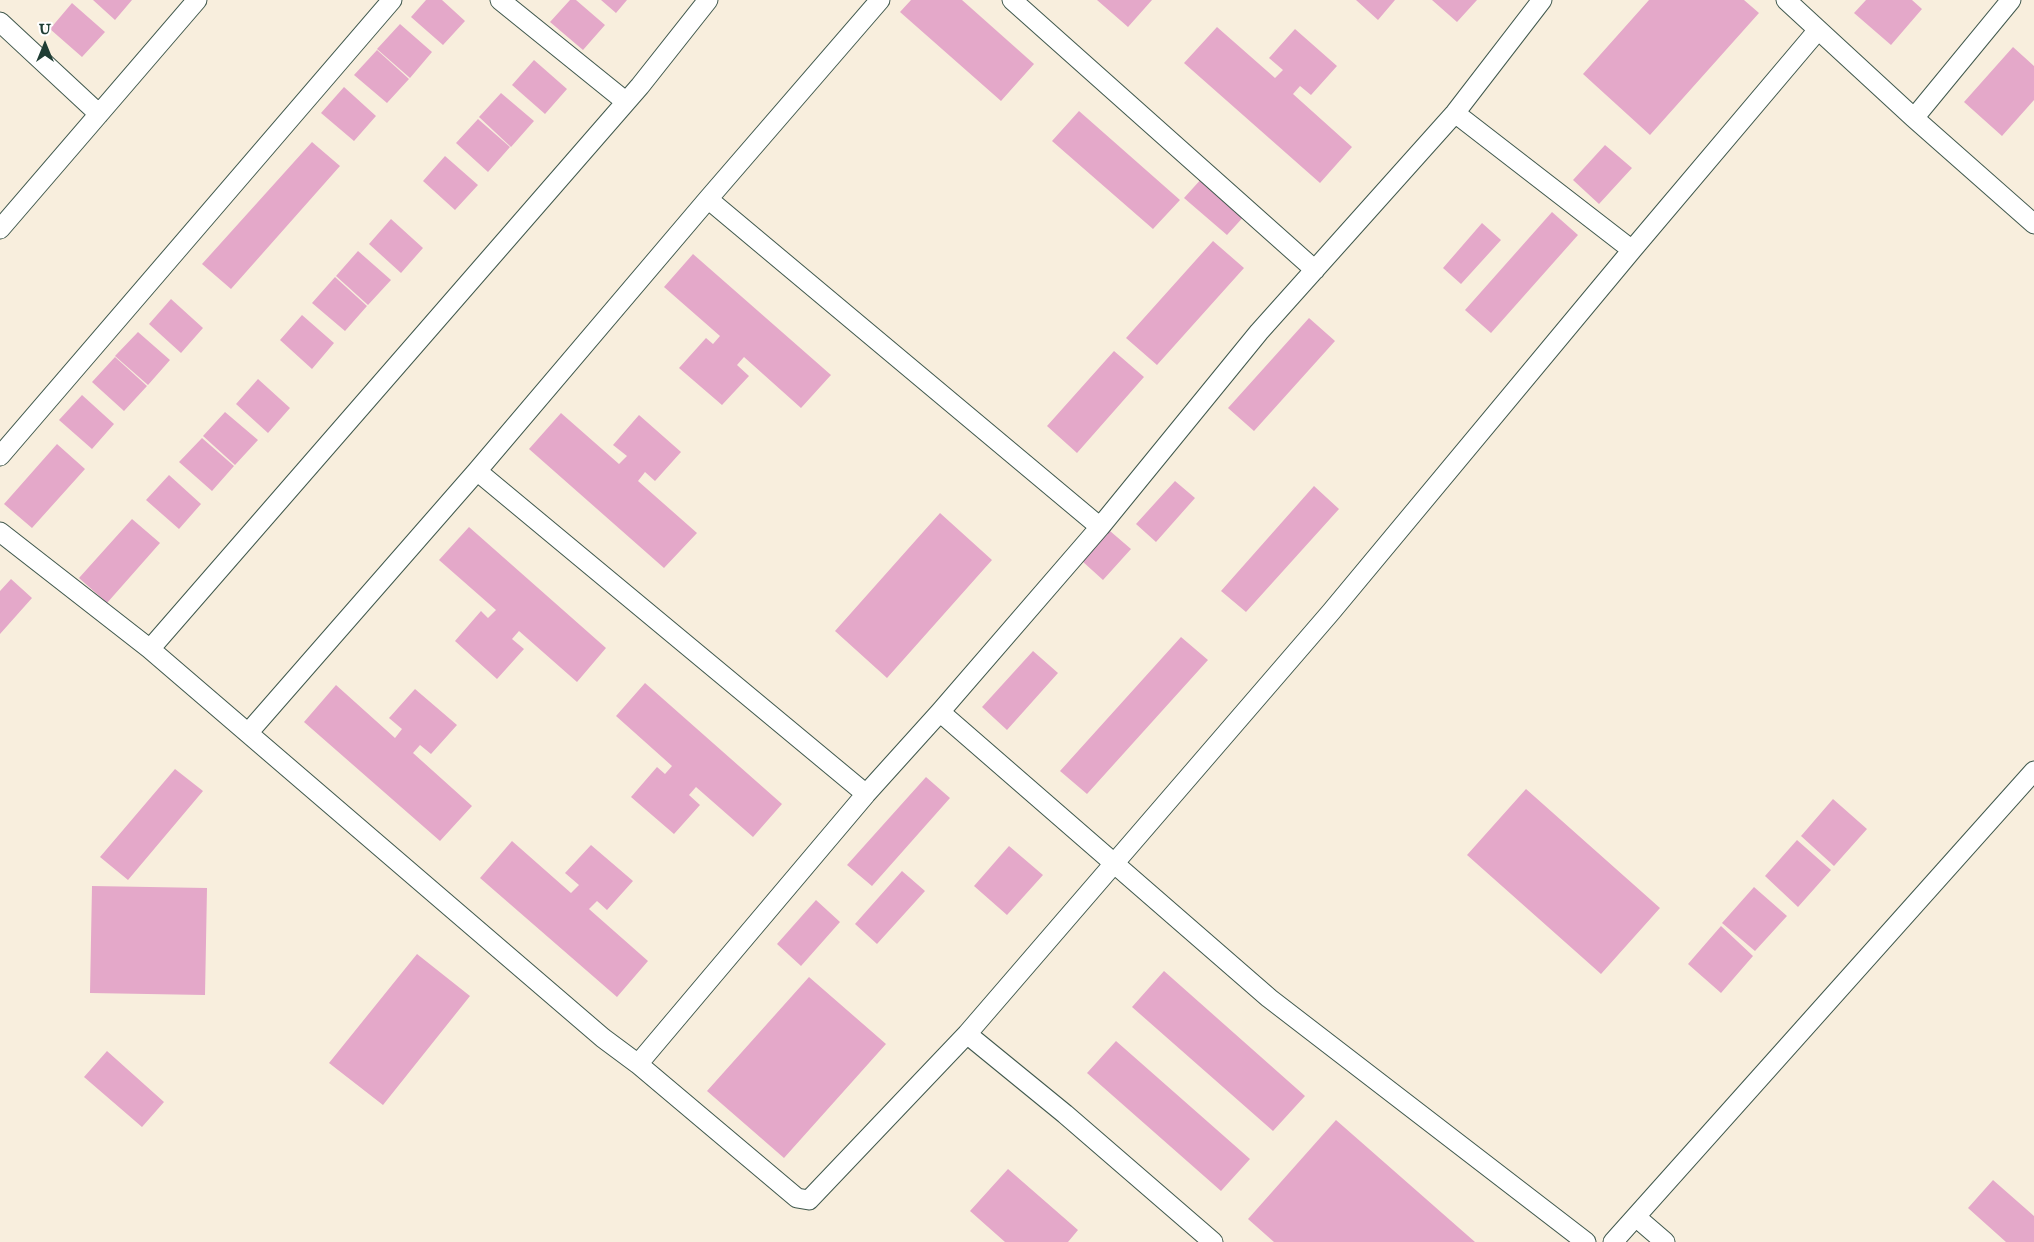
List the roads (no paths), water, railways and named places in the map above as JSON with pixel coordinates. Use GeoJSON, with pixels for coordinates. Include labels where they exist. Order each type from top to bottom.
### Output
{"type":"FeatureCollection","features":[{"type":"Feature","properties":{"kind":"lane"},"geometry":{"type":"LineString","coordinates":[[0,229],[197,0]]}},
{"type":"Feature","properties":{"kind":"lane"},"geometry":{"type":"LineString","coordinates":[[0,456],[392,0]]}},
{"type":"Feature","properties":{"kind":"lane"},"geometry":{"type":"LineString","coordinates":[[500,0],[625,101]]}},
{"type":"Feature","properties":{"kind":"lane"},"geometry":{"type":"LineString","coordinates":[[150,650],[640,86],[708,0]]}},
{"type":"Feature","properties":{"kind":"lane"},"geometry":{"type":"LineString","coordinates":[[248,733],[477,471],[880,0]]}},
{"type":"Feature","properties":{"kind":"lane"},"geometry":{"type":"LineString","coordinates":[[1012,0],[1315,270]]}},
{"type":"Feature","properties":{"kind":"lane"},"geometry":{"type":"LineString","coordinates":[[638,1064],[866,794],[940,712],[1100,527],[1258,332],[1455,113],[1542,0]]}},
{"type":"Feature","properties":{"kind":"lane"},"geometry":{"type":"LineString","coordinates":[[1786,0],[1914,118],[2034,224]]}},
{"type":"Feature","properties":{"kind":"lane"},"geometry":{"type":"LineString","coordinates":[[1914,118],[2011,0]]}},
{"type":"Feature","properties":{"kind":"lane"},"geometry":{"type":"LineString","coordinates":[[0,22],[99,114]]}},
{"type":"Feature","properties":{"kind":"lane"},"geometry":{"type":"LineString","coordinates":[[0,532],[150,650],[603,1038],[638,1064],[797,1198],[809,1200],[966,1034],[1331,612],[1818,30]]}},
{"type":"Feature","properties":{"kind":"lane"},"geometry":{"type":"LineString","coordinates":[[1455,113],[1632,250]]}},
{"type":"Feature","properties":{"kind":"lane"},"geometry":{"type":"LineString","coordinates":[[708,199],[1100,527]]}},
{"type":"Feature","properties":{"kind":"lane"},"geometry":{"type":"LineString","coordinates":[[477,471],[866,794]]}},
{"type":"Feature","properties":{"kind":"lane"},"geometry":{"type":"LineString","coordinates":[[940,712],[1269,998],[1586,1242]]}},
{"type":"Feature","properties":{"kind":"lane"},"geometry":{"type":"LineString","coordinates":[[1613,1242],[2034,771]]}},
{"type":"Feature","properties":{"kind":"lane"},"geometry":{"type":"LineString","coordinates":[[966,1034],[1065,1114],[1213,1242]]}},
{"type":"Feature","properties":{"kind":"lane"},"geometry":{"type":"LineString","coordinates":[[1636,1218],[1666,1242]]}}]}
